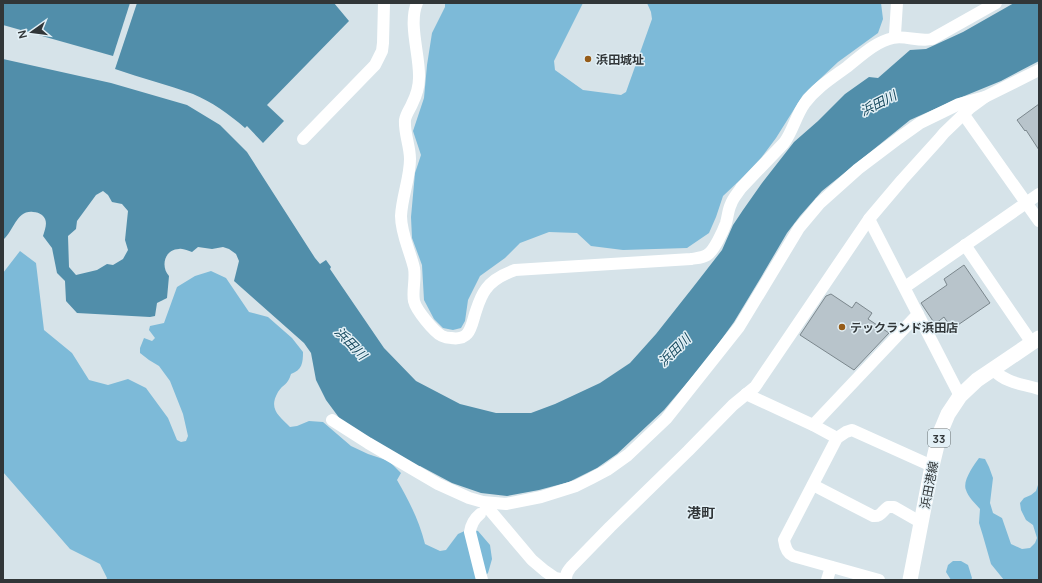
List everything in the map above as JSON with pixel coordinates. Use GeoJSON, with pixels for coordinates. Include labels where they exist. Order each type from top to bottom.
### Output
{"type":"FeatureCollection","features":[{"type":"Feature","properties":{"kind":"main road","name":"浜田港線"},"geometry":{"type":"LineString","coordinates":[[910,580],[932,466],[940,433],[948,414],[960,396],[977,380],[1036,340]]}},
{"type":"Feature","properties":{"kind":"street"},"geometry":{"type":"LineString","coordinates":[[303,139],[375,65],[382,51],[384,3]]}},
{"type":"Feature","properties":{"kind":"street"},"geometry":{"type":"LineString","coordinates":[[417,3],[414,15],[414,27],[419,77],[417,91],[406,114],[405,120],[410,158],[409,172],[402,203],[402,230],[414,269],[414,302],[416,308],[426,321],[442,336],[458,339],[469,332],[480,297],[494,280],[505,273],[516,270],[691,259],[708,255],[726,224],[731,203],[736,195],[784,143],[805,104],[825,82],[878,44],[886,40],[896,37],[922,40],[932,39],[996,3]]}},
{"type":"Feature","properties":{"kind":"street"},"geometry":{"type":"LineString","coordinates":[[896,37],[897,3]]}},
{"type":"Feature","properties":{"kind":"street"},"geometry":{"type":"LineString","coordinates":[[332,420],[438,484],[469,498],[481,508],[532,560],[555,578],[565,580],[566,573],[571,567],[610,527],[733,405],[755,387],[870,219],[944,132],[970,108],[985,97],[1039,70]]}},
{"type":"Feature","properties":{"kind":"street"},"geometry":{"type":"LineString","coordinates":[[481,508],[560,492],[576,486],[607,470],[628,455],[666,419],[739,327],[799,228],[820,203],[858,169],[920,123],[959,104],[985,97]]}},
{"type":"Feature","properties":{"kind":"street"},"geometry":{"type":"LineString","coordinates":[[964,115],[1039,221]]}},
{"type":"Feature","properties":{"kind":"street"},"geometry":{"type":"LineString","coordinates":[[905,287],[1039,194]]}},
{"type":"Feature","properties":{"kind":"street"},"geometry":{"type":"LineString","coordinates":[[870,219],[960,396]]}},
{"type":"Feature","properties":{"kind":"street"},"geometry":{"type":"LineString","coordinates":[[965,245],[1036,340]]}},
{"type":"Feature","properties":{"kind":"street"},"geometry":{"type":"LineString","coordinates":[[813,425],[918,314]]}},
{"type":"Feature","properties":{"kind":"street"},"geometry":{"type":"LineString","coordinates":[[992,369],[999,376],[1009,382],[1039,389]]}},
{"type":"Feature","properties":{"kind":"street"},"geometry":{"type":"LineString","coordinates":[[746,394],[813,425],[837,438]]}},
{"type":"Feature","properties":{"kind":"street"},"geometry":{"type":"LineString","coordinates":[[879,580],[793,556],[786,550],[784,540],[837,438],[849,430],[932,466]]}},
{"type":"Feature","properties":{"kind":"street"},"geometry":{"type":"LineString","coordinates":[[813,485],[874,516],[879,516],[888,507],[894,507],[922,522]]}},
{"type":"Feature","properties":{"kind":"street"},"geometry":{"type":"LineString","coordinates":[[481,508],[470,528],[470,532],[482,580]]}},
{"type":"Feature","properties":{"kind":"street"},"geometry":{"type":"LineString","coordinates":[[827,580],[831,567]]}},
{"type":"Feature","properties":{"kind":"shaded area"},"geometry":{"type":"Polygon","coordinates":[[[445,3],[583,3],[554,61],[555,70],[583,90],[621,95],[626,92],[652,19],[647,3],[881,3],[883,19],[878,33],[838,62],[803,95],[776,138],[761,158],[723,196],[709,233],[687,248],[623,250],[591,246],[577,233],[549,232],[520,243],[505,258],[480,276],[468,300],[465,321],[461,328],[453,330],[443,328],[434,319],[424,300],[422,265],[412,238],[411,217],[415,173],[421,155],[413,131],[424,98],[432,33],[445,7],[445,3]]]}},
{"type":"Feature","properties":{"kind":"shaded area"},"geometry":{"type":"Polygon","coordinates":[[[20,251],[36,263],[44,330],[72,353],[89,380],[108,385],[128,379],[146,388],[168,418],[177,440],[181,442],[186,441],[188,436],[183,414],[170,381],[159,366],[140,353],[140,348],[144,338],[152,341],[155,338],[149,330],[150,326],[164,323],[177,287],[195,276],[211,271],[226,278],[249,312],[268,317],[292,338],[303,352],[300,368],[291,374],[275,398],[275,408],[279,416],[290,427],[309,421],[323,422],[351,446],[389,461],[401,473],[397,480],[406,495],[420,527],[425,544],[440,551],[446,550],[458,534],[469,529],[478,531],[490,545],[492,559],[488,573],[481,580],[106,580],[107,578],[100,564],[70,549],[3,472],[3,273],[20,251]]]}},
{"type":"Feature","properties":{"kind":"shaded area"},"geometry":{"type":"Polygon","coordinates":[[[979,458],[985,459],[993,478],[990,503],[993,513],[1002,518],[1011,544],[1022,549],[1030,548],[1035,543],[1037,538],[1033,525],[1026,520],[1021,510],[1020,503],[1024,498],[1036,491],[1039,484],[1039,580],[1004,580],[991,564],[979,523],[980,509],[968,495],[965,486],[969,473],[979,458]]]}},
{"type":"Feature","properties":{"kind":"shaded area"},"geometry":{"type":"Polygon","coordinates":[[[953,561],[961,561],[968,565],[972,578],[971,580],[951,580],[946,572],[948,565],[953,561]]]}},
{"type":"Feature","properties":{"kind":"water"},"geometry":{"type":"Polygon","coordinates":[[[3,3],[130,3],[113,56],[3,25],[3,3]]]}},
{"type":"Feature","properties":{"kind":"water"},"geometry":{"type":"Polygon","coordinates":[[[137,3],[334,3],[349,21],[267,105],[284,121],[263,143],[247,126],[245,128],[220,109],[200,97],[115,69],[137,3]]]}},
{"type":"Feature","properties":{"kind":"water","name":"浜田川"},"geometry":{"type":"Polygon","coordinates":[[[1014,3],[1039,3],[1039,61],[1001,81],[910,120],[822,191],[787,233],[734,322],[708,358],[664,410],[617,454],[597,468],[569,482],[539,490],[507,496],[481,493],[452,483],[420,466],[417,468],[343,423],[326,400],[316,380],[311,353],[304,343],[234,281],[239,261],[236,254],[229,249],[223,247],[212,249],[198,247],[192,252],[181,249],[170,252],[165,259],[165,268],[169,276],[167,298],[157,303],[155,316],[150,317],[77,313],[66,301],[65,281],[57,273],[52,248],[43,236],[46,222],[44,217],[37,212],[28,212],[19,217],[4,239],[3,238],[3,59],[111,83],[187,105],[220,125],[247,152],[315,258],[320,264],[326,260],[331,267],[330,269],[384,348],[416,381],[460,404],[496,413],[531,413],[555,404],[600,383],[630,363],[656,334],[722,250],[733,225],[743,210],[794,142],[845,94],[869,77],[878,78],[910,50],[926,49],[963,32],[1014,3]],[[103,191],[96,195],[77,221],[76,229],[68,236],[69,267],[76,275],[97,270],[107,264],[113,265],[123,259],[128,250],[125,240],[128,211],[122,204],[112,202],[108,195],[103,191]]]}},
{"type":"Feature","properties":{"kind":"building"},"geometry":{"type":"Polygon","coordinates":[[[1039,104],[1039,150],[1026,130],[1025,131],[1017,120],[1039,104]]]}},
{"type":"Feature","properties":{"kind":"building"},"geometry":{"type":"Polygon","coordinates":[[[964,265],[990,303],[952,329],[944,317],[935,324],[921,303],[947,285],[944,279],[964,265]]]}},
{"type":"Feature","properties":{"kind":"building","name":"テックランド浜田店"},"geometry":{"type":"Polygon","coordinates":[[[831,294],[852,308],[856,302],[872,313],[868,319],[889,333],[854,370],[800,335],[826,296],[831,294]]]}},
{"type":"Feature","properties":{"kind":"place","name":"浜田城址"},"geometry":{"type":"Point","coordinates":[588,59]}},
{"type":"Feature","properties":{"kind":"place","name":"テックランド浜田店"},"geometry":{"type":"Point","coordinates":[842,327]}},
{"type":"Feature","properties":{"kind":"district","name":"港町"},"geometry":{"type":"Point","coordinates":[701,512]}}]}
